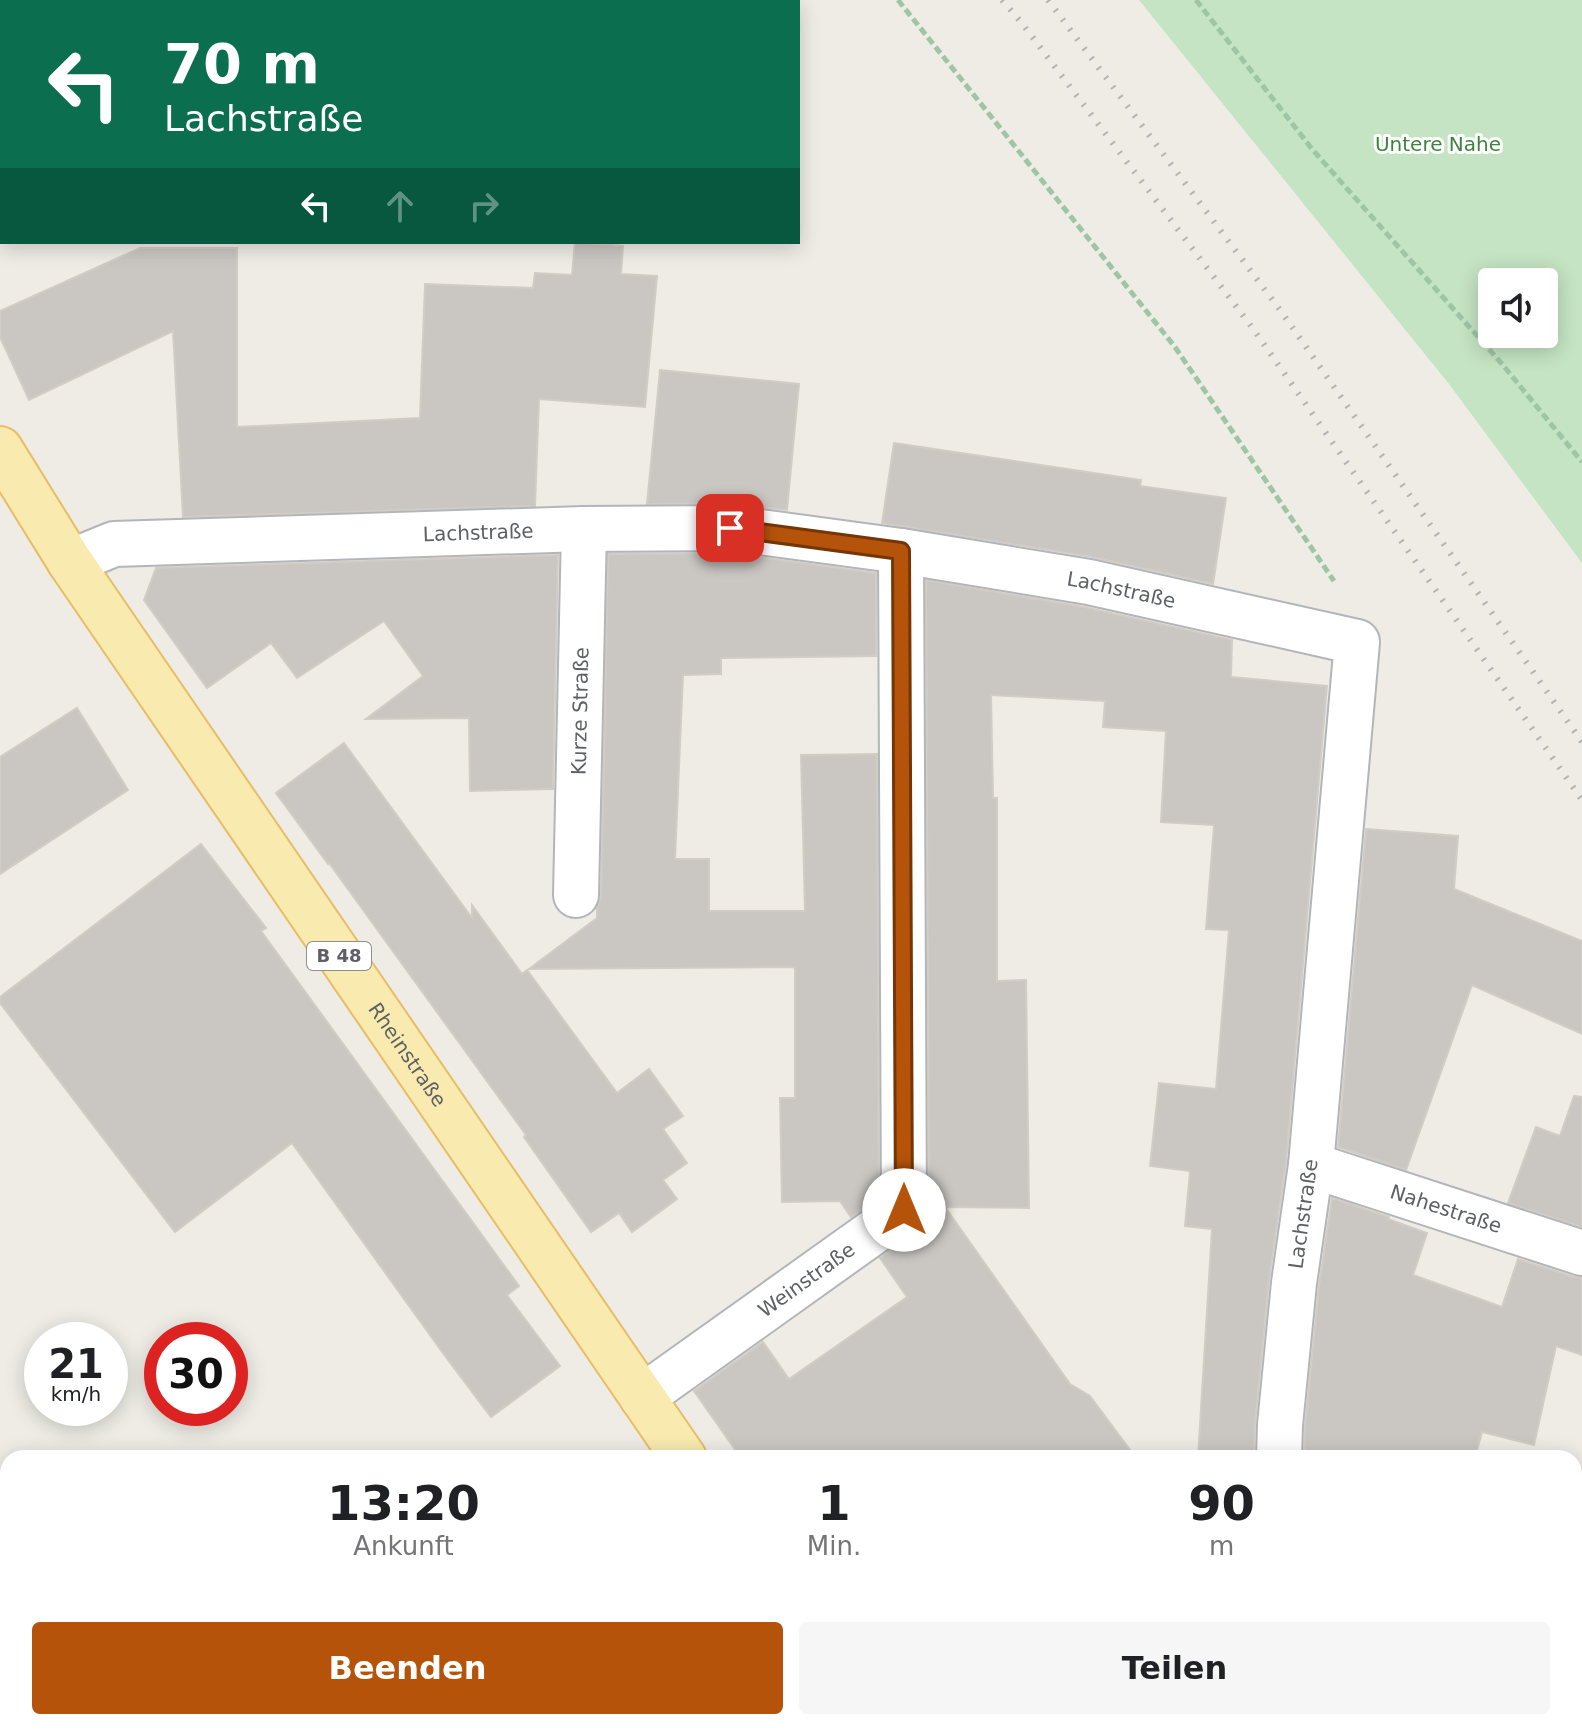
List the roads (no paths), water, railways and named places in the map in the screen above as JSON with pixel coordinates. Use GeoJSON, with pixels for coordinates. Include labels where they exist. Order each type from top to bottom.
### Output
{"type":"FeatureCollection","features":[{"type":"Feature","properties":{"kind":"main road","name":"Rheinstraße"},"geometry":{"type":"LineString","coordinates":[[0,449],[70,562],[678,1450]]}},
{"type":"Feature","properties":{"kind":"street","name":"Lachstraße"},"geometry":{"type":"LineString","coordinates":[[70,562],[114,544],[584,529],[730,528],[901,551],[1089,582],[1357,642],[1311,1165],[1294,1283],[1279,1450]]}},
{"type":"Feature","properties":{"kind":"street","name":"Kurze Straße"},"geometry":{"type":"LineString","coordinates":[[576,895],[584,529]]}},
{"type":"Feature","properties":{"kind":"street","name":"Weinstraße"},"geometry":{"type":"LineString","coordinates":[[642,1397],[904,1210],[901,551]]}},
{"type":"Feature","properties":{"kind":"street","name":"Nahestraße"},"geometry":{"type":"LineString","coordinates":[[1311,1165],[1582,1253]]}},
{"type":"Feature","properties":{"kind":"railway"},"geometry":{"type":"LineString","coordinates":[[1002,0],[1254,330],[1582,800]]}},
{"type":"Feature","properties":{"kind":"railway"},"geometry":{"type":"LineString","coordinates":[[1048,0],[1283,314],[1582,742]]}},
{"type":"Feature","properties":{"kind":"park label","name":"Untere Nahe"},"geometry":{"type":"Point","coordinates":[1438,144]}}]}
